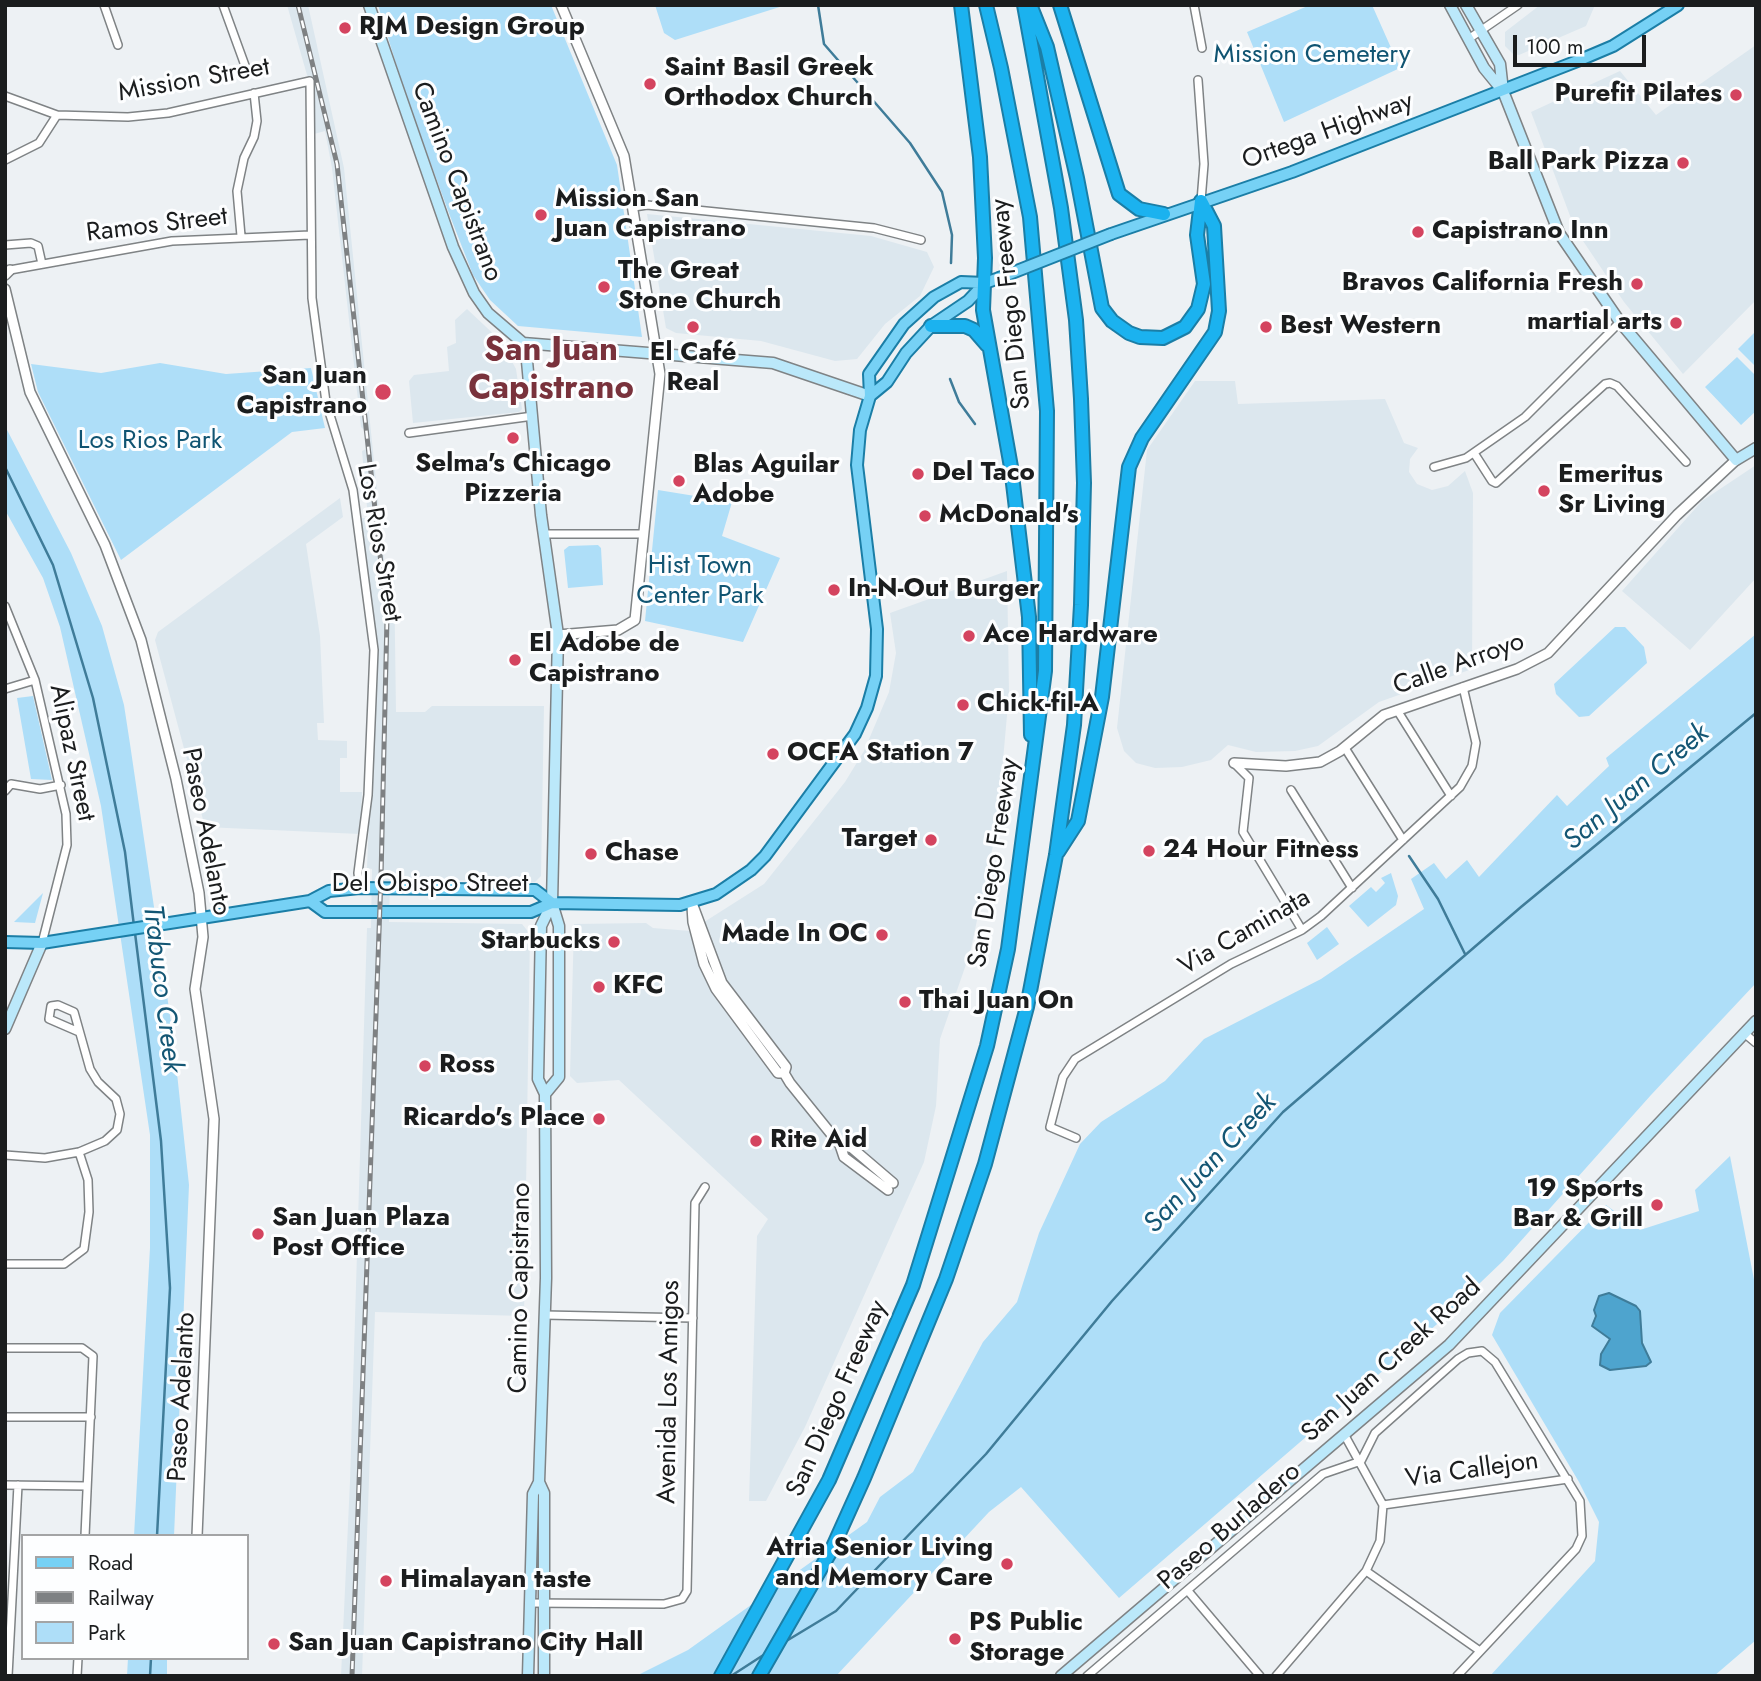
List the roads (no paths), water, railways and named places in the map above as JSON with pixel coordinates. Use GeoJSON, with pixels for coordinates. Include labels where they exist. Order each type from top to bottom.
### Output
{"type":"FeatureCollection","features":[{"type":"Feature","properties":{"kind":"highway"},"geometry":{"type":"LineString","coordinates":[[961,5],[980,158],[985,283],[983,310],[1011,467],[1029,617],[1032,776]]}},
{"type":"Feature","properties":{"kind":"highway","name":"San Diego Freeway"},"geometry":{"type":"LineString","coordinates":[[721,1676],[790,1555],[852,1431],[914,1285],[987,1046],[1005,961],[1045,671],[1046,411],[1030,217],[986,5]]}},
{"type":"Feature","properties":{"kind":"highway","name":"San Diego Freeway"},"geometry":{"type":"LineString","coordinates":[[759,1676],[832,1549],[946,1279],[985,1164],[1027,1007],[1056,855],[1074,725],[1081,605],[1084,482],[1082,399],[1076,320],[1061,208],[1024,5]]}},
{"type":"Feature","properties":{"kind":"highway"},"geometry":{"type":"LineString","coordinates":[[1030,5],[1047,47],[1077,178],[1099,298],[1112,321],[1129,333],[1140,337],[1163,338],[1176,333],[1193,319],[1202,299],[1204,285],[1197,234],[1201,201]]}},
{"type":"Feature","properties":{"kind":"highway"},"geometry":{"type":"LineString","coordinates":[[1060,5],[1098,119],[1115,186],[1125,202],[1139,209],[1164,214]]}},
{"type":"Feature","properties":{"kind":"highway"},"geometry":{"type":"LineString","coordinates":[[1056,855],[1078,821],[1100,709],[1129,467],[1142,438],[1214,332],[1220,291],[1214,226],[1201,201]]}},
{"type":"Feature","properties":{"kind":"highway"},"geometry":{"type":"LineString","coordinates":[[931,326],[965,326],[988,345]]}},
{"type":"Feature","properties":{"kind":"main road","name":"Camino Capistrano"},"geometry":{"type":"LineString","coordinates":[[369,5],[453,247],[474,293],[488,313],[523,343],[533,416],[541,515],[546,534],[558,635],[552,903],[559,926],[559,1077],[545,1094]]}},
{"type":"Feature","properties":{"kind":"main road"},"geometry":{"type":"LineString","coordinates":[[1450,5],[1485,68],[1503,91]]}},
{"type":"Feature","properties":{"kind":"main road"},"geometry":{"type":"LineString","coordinates":[[1466,5],[1500,64],[1503,91],[1559,233],[1620,322],[1736,460]]}},
{"type":"Feature","properties":{"kind":"main road","name":"Ortega Highway"},"geometry":{"type":"LineString","coordinates":[[870,396],[869,374],[911,316],[934,297],[961,282],[985,283],[1164,214],[1292,172],[1503,91],[1613,46],[1678,5]]}},
{"type":"Feature","properties":{"kind":"main road","name":"Ortega Highway"},"geometry":{"type":"LineString","coordinates":[[870,396],[887,382],[931,326],[968,301],[985,283]]}},
{"type":"Feature","properties":{"kind":"main road"},"geometry":{"type":"LineString","coordinates":[[523,343],[773,363],[870,396]]}},
{"type":"Feature","properties":{"kind":"main road","name":"Del Obispo Street"},"geometry":{"type":"LineString","coordinates":[[310,901],[325,912],[531,912],[552,903],[662,906],[692,903],[728,887],[765,856],[855,734],[867,708],[876,676],[878,645],[857,465],[860,430],[870,396]]}},
{"type":"Feature","properties":{"kind":"main road","name":"Calle Arroyo"},"geometry":{"type":"LineString","coordinates":[[1736,460],[1756,448]]}},
{"type":"Feature","properties":{"kind":"main road","name":"Del Obispo Street"},"geometry":{"type":"LineString","coordinates":[[5,942],[42,943],[310,901],[329,891],[360,888],[535,890],[552,903]]}},
{"type":"Feature","properties":{"kind":"main road","name":"Camino Capistrano"},"geometry":{"type":"LineString","coordinates":[[528,1676],[533,1494],[539,1482],[544,1315],[545,1094],[538,1079],[541,926],[552,903]]}},
{"type":"Feature","properties":{"kind":"main road","name":"Alipaz Street"},"geometry":{"type":"LineString","coordinates":[[5,1029],[42,943]]}},
{"type":"Feature","properties":{"kind":"main road","name":"San Juan Creek Road"},"geometry":{"type":"LineString","coordinates":[[1061,1676],[1449,1345],[1756,1021]]}},
{"type":"Feature","properties":{"kind":"main road","name":"Camino Capistrano"},"geometry":{"type":"LineString","coordinates":[[539,1482],[544,1493],[544,1676]]}},
{"type":"Feature","properties":{"kind":"street"},"geometry":{"type":"LineString","coordinates":[[104,5],[118,45]]}},
{"type":"Feature","properties":{"kind":"street"},"geometry":{"type":"LineString","coordinates":[[223,5],[247,71]]}},
{"type":"Feature","properties":{"kind":"street"},"geometry":{"type":"LineString","coordinates":[[558,635],[618,630],[631,625],[637,614],[660,374],[624,156],[562,5]]}},
{"type":"Feature","properties":{"kind":"street"},"geometry":{"type":"LineString","coordinates":[[1194,5],[1202,48]]}},
{"type":"Feature","properties":{"kind":"street"},"geometry":{"type":"LineString","coordinates":[[1470,38],[1518,5]]}},
{"type":"Feature","properties":{"kind":"street"},"geometry":{"type":"LineString","coordinates":[[1198,80],[1204,164],[1201,201]]}},
{"type":"Feature","properties":{"kind":"street","name":"Mission Street"},"geometry":{"type":"LineString","coordinates":[[5,96],[57,115],[128,117],[168,113],[310,81]]}},
{"type":"Feature","properties":{"kind":"street","name":"Los Rios Street"},"geometry":{"type":"LineString","coordinates":[[310,81],[312,298],[326,402],[353,489],[374,650],[368,795],[358,873],[360,888]]}},
{"type":"Feature","properties":{"kind":"street"},"geometry":{"type":"LineString","coordinates":[[241,236],[237,191],[244,158],[254,137],[257,121],[254,93]]}},
{"type":"Feature","properties":{"kind":"street"},"geometry":{"type":"LineString","coordinates":[[5,160],[39,143],[57,115]]}},
{"type":"Feature","properties":{"kind":"street"},"geometry":{"type":"LineString","coordinates":[[634,207],[647,205],[874,228],[921,240]]}},
{"type":"Feature","properties":{"kind":"street","name":"Ramos Street"},"geometry":{"type":"LineString","coordinates":[[8,272],[172,241],[310,235]]}},
{"type":"Feature","properties":{"kind":"street"},"geometry":{"type":"LineString","coordinates":[[5,245],[31,243],[38,246],[42,264]]}},
{"type":"Feature","properties":{"kind":"street","name":"Paseo Adelanto"},"geometry":{"type":"LineString","coordinates":[[5,289],[30,392],[104,545],[141,640],[191,844],[203,937],[195,989],[214,1119],[197,1534]]}},
{"type":"Feature","properties":{"kind":"street"},"geometry":{"type":"LineString","coordinates":[[1434,467],[1474,453],[1525,417],[1620,322]]}},
{"type":"Feature","properties":{"kind":"street"},"geometry":{"type":"LineString","coordinates":[[1474,453],[1492,481],[1496,482],[1605,384],[1610,383],[1617,386],[1686,462]]}},
{"type":"Feature","properties":{"kind":"street"},"geometry":{"type":"LineString","coordinates":[[409,433],[533,416]]}},
{"type":"Feature","properties":{"kind":"street","name":"Calle Arroyo"},"geometry":{"type":"LineString","coordinates":[[1234,763],[1300,765],[1320,762],[1345,748],[1372,722],[1397,710],[1517,669],[1548,653],[1684,508],[1736,460]]}},
{"type":"Feature","properties":{"kind":"street"},"geometry":{"type":"LineString","coordinates":[[546,534],[644,534]]}},
{"type":"Feature","properties":{"kind":"street","name":"Alipaz Street"},"geometry":{"type":"LineString","coordinates":[[5,606],[34,680],[66,814],[67,845],[42,943]]}},
{"type":"Feature","properties":{"kind":"street"},"geometry":{"type":"LineString","coordinates":[[5,689],[34,680]]}},
{"type":"Feature","properties":{"kind":"street","name":"Via Caminata"},"geometry":{"type":"LineString","coordinates":[[1076,1138],[1050,1126],[1063,1077],[1074,1059],[1231,964],[1302,929],[1352,888],[1460,787],[1472,766],[1476,743],[1463,687]]}},
{"type":"Feature","properties":{"kind":"street"},"geometry":{"type":"LineString","coordinates":[[1397,710],[1451,796]]}},
{"type":"Feature","properties":{"kind":"street"},"geometry":{"type":"LineString","coordinates":[[1345,748],[1403,840]]}},
{"type":"Feature","properties":{"kind":"street"},"geometry":{"type":"LineString","coordinates":[[1234,763],[1249,778],[1243,832],[1302,929]]}},
{"type":"Feature","properties":{"kind":"street"},"geometry":{"type":"LineString","coordinates":[[5,791],[11,784],[40,789],[61,785]]}},
{"type":"Feature","properties":{"kind":"street"},"geometry":{"type":"LineString","coordinates":[[1291,790],[1352,888]]}},
{"type":"Feature","properties":{"kind":"street"},"geometry":{"type":"LineString","coordinates":[[692,903],[692,922],[704,964],[716,989],[778,1073],[784,1073],[840,1145],[852,1148],[890,1187]]}},
{"type":"Feature","properties":{"kind":"street"},"geometry":{"type":"LineString","coordinates":[[5,1155],[45,1158],[79,1152],[112,1136],[120,1114],[117,1099],[98,1082],[90,1069],[74,1012],[58,1005],[51,1006],[49,1019],[79,1032]]}},
{"type":"Feature","properties":{"kind":"street"},"geometry":{"type":"LineString","coordinates":[[1744,1033],[1756,1044]]}},
{"type":"Feature","properties":{"kind":"street"},"geometry":{"type":"LineString","coordinates":[[5,1264],[64,1264],[83,1249],[89,1212],[88,1180],[79,1152]]}},
{"type":"Feature","properties":{"kind":"street","name":"Avenida Los Amigos"},"geometry":{"type":"LineString","coordinates":[[544,1603],[664,1604],[682,1599],[687,1591],[695,1203],[705,1187]]}},
{"type":"Feature","properties":{"kind":"street"},"geometry":{"type":"LineString","coordinates":[[544,1315],[693,1318]]}},
{"type":"Feature","properties":{"kind":"street"},"geometry":{"type":"LineString","coordinates":[[5,1348],[88,1350],[93,1360],[85,1534]]}},
{"type":"Feature","properties":{"kind":"street"},"geometry":{"type":"LineString","coordinates":[[1362,1461],[1375,1433],[1458,1359],[1468,1353],[1482,1351],[1495,1362],[1580,1501],[1582,1536],[1576,1549],[1457,1676]]}},
{"type":"Feature","properties":{"kind":"street"},"geometry":{"type":"LineString","coordinates":[[5,1417],[90,1417]]}},
{"type":"Feature","properties":{"kind":"street"},"geometry":{"type":"LineString","coordinates":[[1276,1676],[1366,1571],[1380,1541],[1383,1505],[1362,1461],[1344,1434]]}},
{"type":"Feature","properties":{"kind":"street","name":"Paseo Burladero"},"geometry":{"type":"LineString","coordinates":[[1087,1676],[1323,1474],[1362,1461]]}},
{"type":"Feature","properties":{"kind":"street","name":"Via Callejon"},"geometry":{"type":"LineString","coordinates":[[1383,1505],[1568,1479]]}},
{"type":"Feature","properties":{"kind":"street"},"geometry":{"type":"LineString","coordinates":[[5,1485],[87,1486]]}},
{"type":"Feature","properties":{"kind":"street"},"geometry":{"type":"LineString","coordinates":[[8,1676],[18,1485]]}},
{"type":"Feature","properties":{"kind":"street"},"geometry":{"type":"LineString","coordinates":[[1366,1571],[1480,1651]]}},
{"type":"Feature","properties":{"kind":"street"},"geometry":{"type":"LineString","coordinates":[[1188,1591],[1259,1676]]}},
{"type":"Feature","properties":{"kind":"street"},"geometry":{"type":"LineString","coordinates":[[530,1603],[544,1603]]}},
{"type":"Feature","properties":{"kind":"waterway"},"geometry":{"type":"LineString","coordinates":[[818,5],[824,44],[910,143],[942,192],[952,235],[951,263]]}},
{"type":"Feature","properties":{"kind":"waterway"},"geometry":{"type":"LineString","coordinates":[[950,379],[959,402],[975,424]]}},
{"type":"Feature","properties":{"kind":"waterway","name":"Trabuco Creek"},"geometry":{"type":"LineString","coordinates":[[5,467],[53,565],[93,698],[125,852],[134,926]]}},
{"type":"Feature","properties":{"kind":"waterway","name":"San Juan Creek"},"geometry":{"type":"LineString","coordinates":[[783,1643],[836,1611],[986,1454],[1112,1301],[1283,1112],[1521,907],[1756,713]]}},
{"type":"Feature","properties":{"kind":"waterway"},"geometry":{"type":"LineString","coordinates":[[1409,856],[1438,899],[1465,954]]}},
{"type":"Feature","properties":{"kind":"waterway","name":"Trabuco Creek"},"geometry":{"type":"LineString","coordinates":[[135,933],[161,1141],[170,1288],[157,1534]]}},
{"type":"Feature","properties":{"kind":"waterway","name":"San Juan Creek"},"geometry":{"type":"LineString","coordinates":[[731,1676],[765,1654]]}},
{"type":"Feature","properties":{"kind":"waterway","name":"Trabuco Creek"},"geometry":{"type":"LineString","coordinates":[[150,1676],[151,1660]]}},
{"type":"Feature","properties":{"kind":"railway"},"geometry":{"type":"LineString","coordinates":[[298,5],[337,164],[387,618],[381,877],[352,1676]]}},
{"type":"Feature","properties":{"kind":"place","name":"RJM Design Group"},"geometry":{"type":"Point","coordinates":[345,28]}},
{"type":"Feature","properties":{"kind":"place","name":"Saint Basil Greek Orthodox Church"},"geometry":{"type":"Point","coordinates":[650,84]}},
{"type":"Feature","properties":{"kind":"place","name":"Purefit Pilates"},"geometry":{"type":"Point","coordinates":[1736,95]}},
{"type":"Feature","properties":{"kind":"place","name":"Ball Park Pizza"},"geometry":{"type":"Point","coordinates":[1683,163]}},
{"type":"Feature","properties":{"kind":"place","name":"Mission San Juan Capistrano"},"geometry":{"type":"Point","coordinates":[541,215]}},
{"type":"Feature","properties":{"kind":"place","name":"Capistrano Inn"},"geometry":{"type":"Point","coordinates":[1418,232]}},
{"type":"Feature","properties":{"kind":"place","name":"Bravos California Fresh"},"geometry":{"type":"Point","coordinates":[1637,284]}},
{"type":"Feature","properties":{"kind":"place","name":"The Great Stone Church"},"geometry":{"type":"Point","coordinates":[604,287]}},
{"type":"Feature","properties":{"kind":"place","name":"martial arts"},"geometry":{"type":"Point","coordinates":[1676,323]}},
{"type":"Feature","properties":{"kind":"place","name":"El Café Real"},"geometry":{"type":"Point","coordinates":[693,327]}},
{"type":"Feature","properties":{"kind":"place","name":"Best Western"},"geometry":{"type":"Point","coordinates":[1266,327]}},
{"type":"Feature","properties":{"kind":"place","name":"San Juan Capistrano"},"geometry":{"type":"Point","coordinates":[383,392]}},
{"type":"Feature","properties":{"kind":"place","name":"Selma's Chicago Pizzeria"},"geometry":{"type":"Point","coordinates":[513,438]}},
{"type":"Feature","properties":{"kind":"place","name":"Del Taco"},"geometry":{"type":"Point","coordinates":[918,474]}},
{"type":"Feature","properties":{"kind":"place","name":"Blas Aguilar Adobe"},"geometry":{"type":"Point","coordinates":[679,481]}},
{"type":"Feature","properties":{"kind":"place","name":"Emeritus Sr Living"},"geometry":{"type":"Point","coordinates":[1544,491]}},
{"type":"Feature","properties":{"kind":"place","name":"McDonald's"},"geometry":{"type":"Point","coordinates":[925,516]}},
{"type":"Feature","properties":{"kind":"place","name":"In-N-Out Burger"},"geometry":{"type":"Point","coordinates":[834,590]}},
{"type":"Feature","properties":{"kind":"place","name":"Ace Hardware"},"geometry":{"type":"Point","coordinates":[969,636]}},
{"type":"Feature","properties":{"kind":"place","name":"El Adobe de Capistrano"},"geometry":{"type":"Point","coordinates":[515,660]}},
{"type":"Feature","properties":{"kind":"place","name":"Chick-fil-A"},"geometry":{"type":"Point","coordinates":[963,705]}},
{"type":"Feature","properties":{"kind":"place","name":"OCFA Station 7"},"geometry":{"type":"Point","coordinates":[773,754]}},
{"type":"Feature","properties":{"kind":"place","name":"Target"},"geometry":{"type":"Point","coordinates":[931,840]}},
{"type":"Feature","properties":{"kind":"place","name":"24 Hour Fitness"},"geometry":{"type":"Point","coordinates":[1149,851]}},
{"type":"Feature","properties":{"kind":"place","name":"Chase"},"geometry":{"type":"Point","coordinates":[591,854]}},
{"type":"Feature","properties":{"kind":"place","name":"Made In OC"},"geometry":{"type":"Point","coordinates":[882,935]}},
{"type":"Feature","properties":{"kind":"place","name":"Starbucks"},"geometry":{"type":"Point","coordinates":[614,942]}},
{"type":"Feature","properties":{"kind":"place","name":"KFC"},"geometry":{"type":"Point","coordinates":[599,987]}},
{"type":"Feature","properties":{"kind":"place","name":"Thai Juan On"},"geometry":{"type":"Point","coordinates":[905,1002]}},
{"type":"Feature","properties":{"kind":"place","name":"Ross"},"geometry":{"type":"Point","coordinates":[425,1066]}},
{"type":"Feature","properties":{"kind":"place","name":"Ricardo's Place"},"geometry":{"type":"Point","coordinates":[599,1119]}},
{"type":"Feature","properties":{"kind":"place","name":"Rite Aid"},"geometry":{"type":"Point","coordinates":[756,1141]}},
{"type":"Feature","properties":{"kind":"place","name":"19 Sports Bar & Grill"},"geometry":{"type":"Point","coordinates":[1657,1205]}},
{"type":"Feature","properties":{"kind":"place","name":"San Juan Plaza Post Office"},"geometry":{"type":"Point","coordinates":[258,1234]}},
{"type":"Feature","properties":{"kind":"place","name":"Atria Senior Living and Memory Care"},"geometry":{"type":"Point","coordinates":[1007,1564]}},
{"type":"Feature","properties":{"kind":"place","name":"Himalayan taste"},"geometry":{"type":"Point","coordinates":[386,1581]}},
{"type":"Feature","properties":{"kind":"place","name":"PS Public Storage"},"geometry":{"type":"Point","coordinates":[955,1639]}},
{"type":"Feature","properties":{"kind":"place","name":"San Juan Capistrano City Hall"},"geometry":{"type":"Point","coordinates":[274,1644]}},
{"type":"Feature","properties":{"kind":"district","name":"San Juan Capistrano"},"geometry":{"type":"Point","coordinates":[551,371]}},
{"type":"Feature","properties":{"kind":"park label","name":"Mission Cemetery"},"geometry":{"type":"Point","coordinates":[1312,56]}},
{"type":"Feature","properties":{"kind":"park label","name":"Los Rios Park"},"geometry":{"type":"Point","coordinates":[150,442]}},
{"type":"Feature","properties":{"kind":"park label","name":"Hist Town Center Park"},"geometry":{"type":"Point","coordinates":[700,582]}}]}
